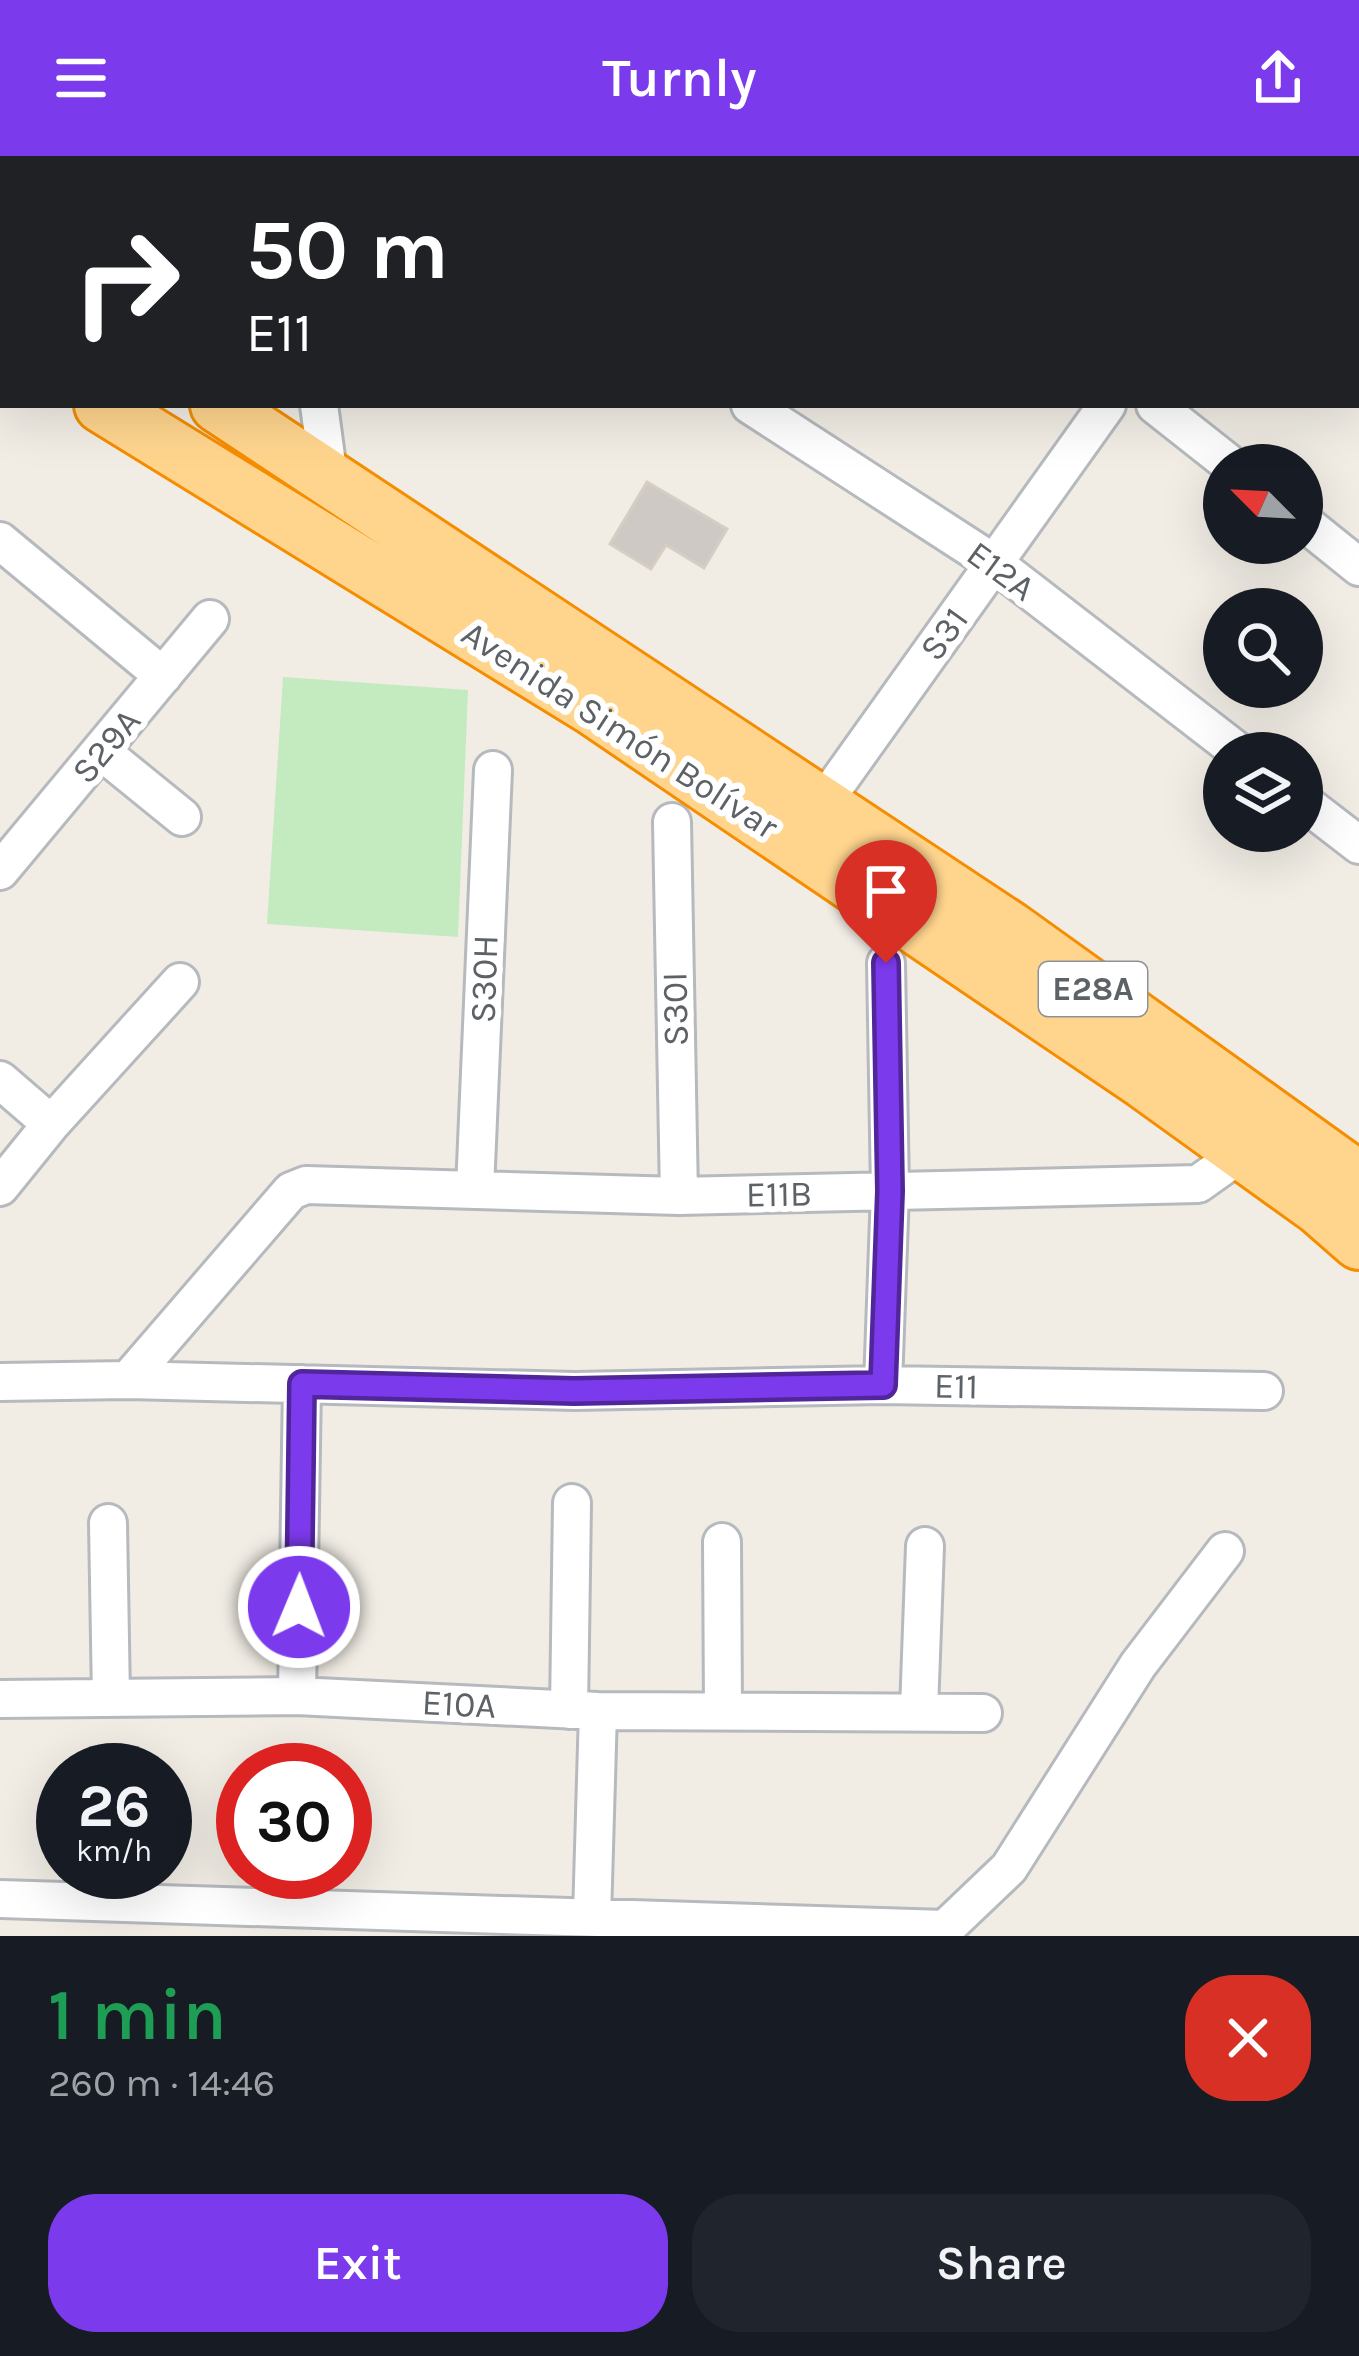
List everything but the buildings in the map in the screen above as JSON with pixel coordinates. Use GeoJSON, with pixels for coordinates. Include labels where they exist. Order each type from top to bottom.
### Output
{"type":"FeatureCollection","features":[{"type":"Feature","properties":{"kind":"highway","name":"Avenida Simón Bolívar"},"geometry":{"type":"LineString","coordinates":[[107,408],[592,707],[1144,1081],[1319,1207],[1359,1242]]}},
{"type":"Feature","properties":{"kind":"highway","name":"Avenida Simón Bolívar"},"geometry":{"type":"LineString","coordinates":[[222,408],[823,803],[1030,944],[1359,1180]]}},
{"type":"Feature","properties":{"kind":"street"},"geometry":{"type":"LineString","coordinates":[[319,408],[329,479]]}},
{"type":"Feature","properties":{"kind":"street","name":"E12A"},"geometry":{"type":"LineString","coordinates":[[755,408],[994,563],[1213,732]]}},
{"type":"Feature","properties":{"kind":"street","name":"S31"},"geometry":{"type":"LineString","coordinates":[[823,803],[1105,408]]}},
{"type":"Feature","properties":{"kind":"street"},"geometry":{"type":"LineString","coordinates":[[1159,408],[1204,444]]}},
{"type":"Feature","properties":{"kind":"street"},"geometry":{"type":"LineString","coordinates":[[1323,538],[1359,567]]}},
{"type":"Feature","properties":{"kind":"street"},"geometry":{"type":"LineString","coordinates":[[0,541],[163,676]]}},
{"type":"Feature","properties":{"kind":"street","name":"S29A"},"geometry":{"type":"LineString","coordinates":[[0,871],[14,826],[102,752],[210,620]]}},
{"type":"Feature","properties":{"kind":"street"},"geometry":{"type":"LineString","coordinates":[[102,752],[182,817]]}},
{"type":"Feature","properties":{"kind":"street","name":"S30H"},"geometry":{"type":"LineString","coordinates":[[475,1189],[493,770]]}},
{"type":"Feature","properties":{"kind":"street"},"geometry":{"type":"LineString","coordinates":[[1323,817],[1359,844]]}},
{"type":"Feature","properties":{"kind":"street","name":"S30I"},"geometry":{"type":"LineString","coordinates":[[672,822],[679,1196]]}},
{"type":"Feature","properties":{"kind":"street"},"geometry":{"type":"LineString","coordinates":[[883,1385],[890,1191],[886,963]]}},
{"type":"Feature","properties":{"kind":"street"},"geometry":{"type":"LineString","coordinates":[[0,1187],[180,982]]}},
{"type":"Feature","properties":{"kind":"street"},"geometry":{"type":"LineString","coordinates":[[0,1080],[51,1124]]}},
{"type":"Feature","properties":{"kind":"street","name":"E11B"},"geometry":{"type":"LineString","coordinates":[[128,1380],[291,1191],[306,1185],[679,1196],[1198,1184],[1243,1152]]}},
{"type":"Feature","properties":{"kind":"street","name":"E11"},"geometry":{"type":"LineString","coordinates":[[0,1382],[128,1380],[574,1391],[883,1385],[1264,1391]]}},
{"type":"Feature","properties":{"kind":"street"},"geometry":{"type":"LineString","coordinates":[[297,1696],[302,1384]]}},
{"type":"Feature","properties":{"kind":"street"},"geometry":{"type":"LineString","coordinates":[[572,1503],[592,1917]]}},
{"type":"Feature","properties":{"kind":"street"},"geometry":{"type":"LineString","coordinates":[[108,1523],[111,1698]]}},
{"type":"Feature","properties":{"kind":"street"},"geometry":{"type":"LineString","coordinates":[[722,1542],[723,1710]]}},
{"type":"Feature","properties":{"kind":"street"},"geometry":{"type":"LineString","coordinates":[[919,1710],[925,1546]]}},
{"type":"Feature","properties":{"kind":"street"},"geometry":{"type":"LineString","coordinates":[[0,1899],[944,1932],[1009,1868],[1138,1665],[1225,1551]]}},
{"type":"Feature","properties":{"kind":"street","name":"E10A"},"geometry":{"type":"LineString","coordinates":[[0,1699],[297,1696],[584,1711],[983,1713]]}},
{"type":"Feature","properties":{"kind":"green space"},"geometry":{"type":"Polygon","coordinates":[[[283,677],[468,690],[458,937],[267,924],[283,677]]]}},
{"type":"Feature","properties":{"kind":"route"},"geometry":{"type":"LineString","coordinates":[[299,1607],[302,1384],[574,1391],[883,1385],[890,1191],[886,963]]}}]}
